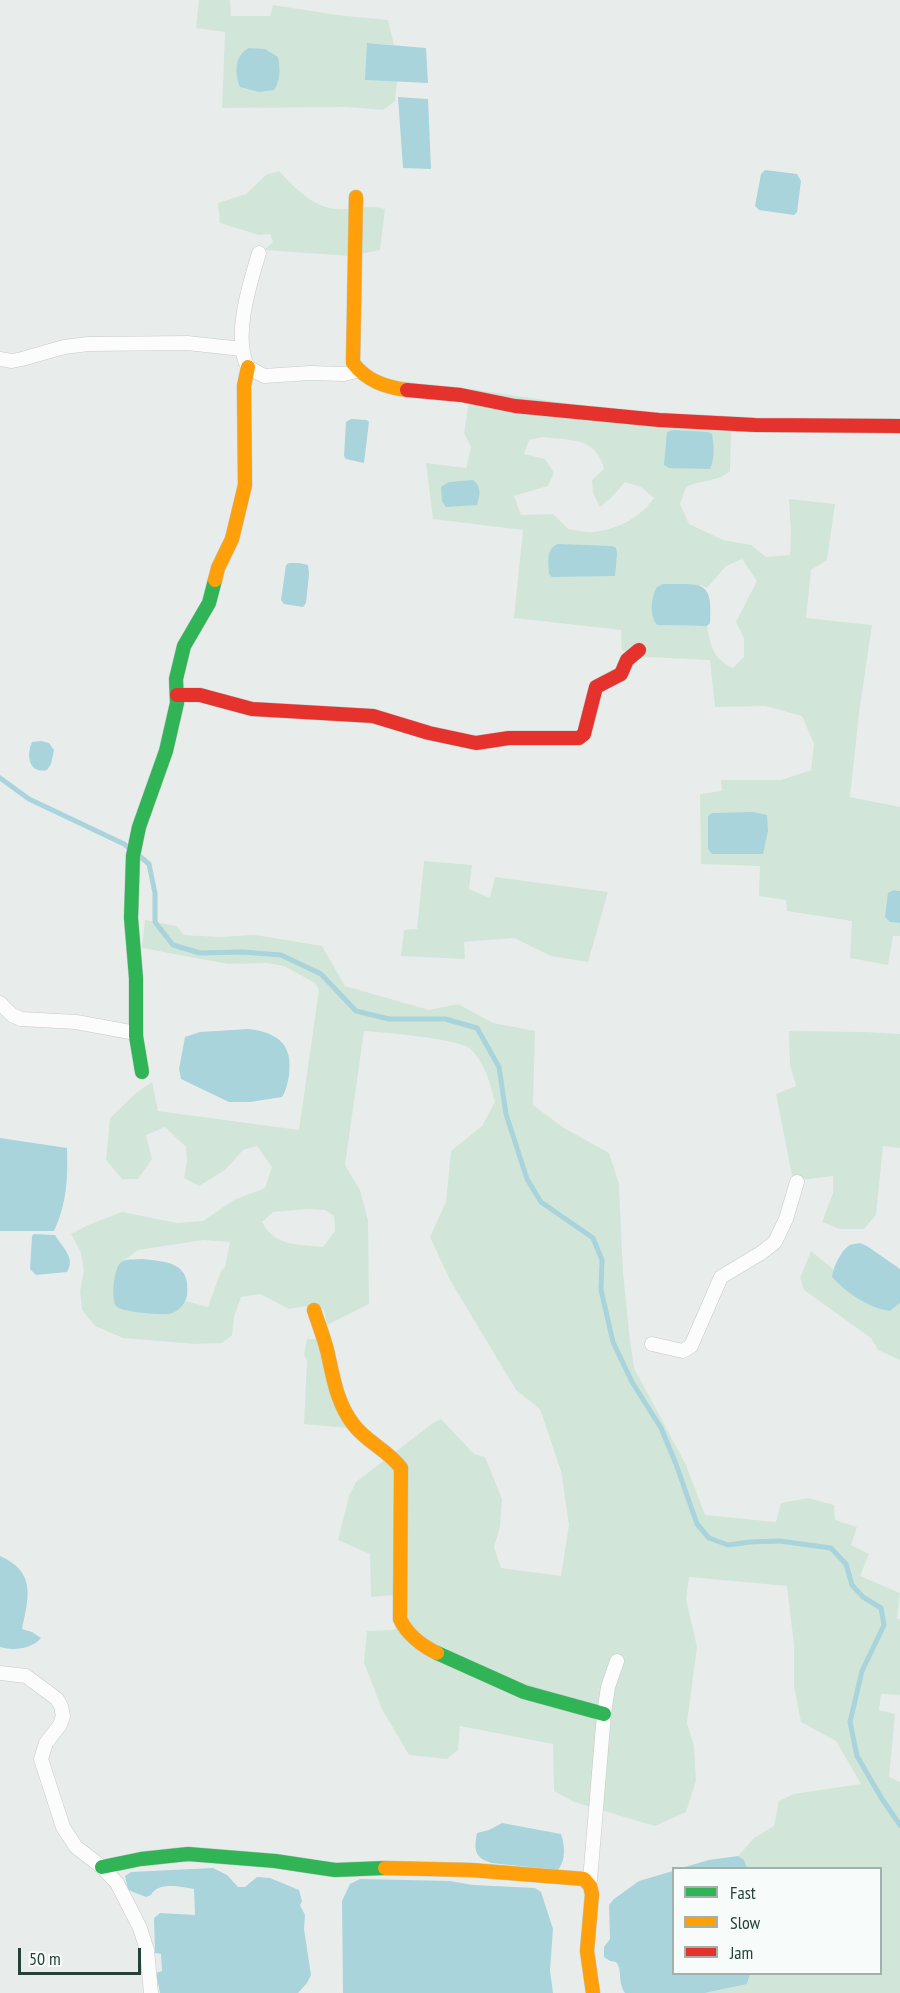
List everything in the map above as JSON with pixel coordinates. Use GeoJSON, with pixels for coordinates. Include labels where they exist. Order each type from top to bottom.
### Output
{"type":"FeatureCollection","features":[{"type":"Feature","properties":{"kind":"street"},"geometry":{"type":"LineString","coordinates":[[356,197],[353,363],[357,371],[385,385],[464,396],[512,406],[726,424],[900,426]]}},
{"type":"Feature","properties":{"kind":"street"},"geometry":{"type":"LineString","coordinates":[[142,1072],[136,1033],[136,978],[131,918],[133,856],[140,826],[166,751],[177,703],[176,679],[184,646],[209,603],[218,568],[232,539],[239,515],[245,485],[244,386],[248,367],[242,349],[246,301],[259,253]]}},
{"type":"Feature","properties":{"kind":"street"},"geometry":{"type":"LineString","coordinates":[[0,359],[12,361],[64,347],[88,344],[187,343],[242,349]]}},
{"type":"Feature","properties":{"kind":"street"},"geometry":{"type":"LineString","coordinates":[[248,367],[264,376],[310,373],[344,374],[357,371]]}},
{"type":"Feature","properties":{"kind":"street"},"geometry":{"type":"LineString","coordinates":[[177,695],[190,693],[204,695],[252,710],[373,716],[429,733],[476,743],[509,738],[579,738],[584,734],[596,687],[601,682],[621,674],[628,657],[639,650]]}},
{"type":"Feature","properties":{"kind":"street"},"geometry":{"type":"LineString","coordinates":[[0,1003],[12,1015],[21,1019],[76,1022],[136,1033]]}},
{"type":"Feature","properties":{"kind":"street"},"geometry":{"type":"LineString","coordinates":[[652,1344],[683,1351],[692,1346],[721,1277],[775,1242],[786,1219],[797,1182]]}},
{"type":"Feature","properties":{"kind":"street"},"geometry":{"type":"LineString","coordinates":[[314,1310],[329,1357],[331,1376],[343,1407],[354,1425],[370,1441],[395,1458],[400,1468],[402,1540],[399,1612],[404,1628],[427,1648],[524,1692],[604,1714]]}},
{"type":"Feature","properties":{"kind":"street"},"geometry":{"type":"LineString","coordinates":[[588,1884],[604,1714],[608,1687],[617,1661]]}},
{"type":"Feature","properties":{"kind":"street"},"geometry":{"type":"LineString","coordinates":[[0,1673],[26,1676],[57,1699],[61,1706],[63,1716],[60,1725],[46,1743],[41,1759],[63,1827],[76,1847],[102,1867],[117,1883],[140,1928],[147,1950],[151,1993]]}},
{"type":"Feature","properties":{"kind":"street"},"geometry":{"type":"LineString","coordinates":[[102,1867],[141,1858],[188,1854],[275,1861],[335,1870],[471,1870],[584,1879],[592,1894],[587,1951],[593,1993]]}},
{"type":"Feature","properties":{"kind":"green space"},"geometry":{"type":"Polygon","coordinates":[[[199,0],[230,0],[231,16],[270,16],[273,5],[388,20],[394,45],[367,43],[366,80],[397,81],[395,101],[383,110],[346,107],[222,108],[225,32],[196,28],[199,0]]]}},
{"type":"Feature","properties":{"kind":"green space"},"geometry":{"type":"Polygon","coordinates":[[[279,171],[301,193],[317,204],[336,209],[371,207],[385,209],[380,250],[350,256],[264,250],[273,242],[270,234],[259,235],[220,223],[218,203],[246,194],[266,175],[279,171]]]}},
{"type":"Feature","properties":{"kind":"green space"},"geometry":{"type":"Polygon","coordinates":[[[471,389],[731,428],[730,471],[720,477],[686,487],[680,504],[689,524],[723,540],[751,545],[766,557],[790,555],[789,499],[835,504],[827,560],[811,570],[806,618],[872,625],[850,797],[900,807],[900,891],[894,890],[890,922],[900,923],[900,936],[893,936],[888,965],[850,958],[852,921],[787,911],[786,900],[759,896],[760,866],[701,864],[700,794],[722,791],[721,780],[781,780],[811,770],[814,744],[802,716],[765,706],[715,707],[710,660],[644,657],[622,650],[621,630],[514,618],[523,530],[433,519],[426,463],[466,468],[471,447],[464,433],[471,389]],[[542,437],[529,440],[524,454],[545,459],[554,473],[548,486],[514,496],[521,515],[553,514],[568,529],[583,532],[601,531],[627,522],[654,498],[641,487],[625,482],[600,507],[593,493],[592,480],[604,469],[595,451],[580,442],[542,437]],[[742,559],[726,566],[707,588],[701,585],[657,625],[707,626],[714,652],[721,661],[733,668],[744,657],[744,638],[736,622],[757,581],[742,559]]]}},
{"type":"Feature","properties":{"kind":"green space"},"geometry":{"type":"Polygon","coordinates":[[[424,861],[472,865],[469,889],[490,898],[495,877],[608,892],[588,962],[551,956],[514,938],[464,942],[465,959],[401,956],[404,930],[417,929],[424,861]]]}},
{"type":"Feature","properties":{"kind":"green space"},"geometry":{"type":"Polygon","coordinates":[[[145,920],[176,926],[184,935],[220,937],[255,935],[322,946],[345,986],[429,1010],[458,1004],[493,1023],[535,1031],[533,1105],[564,1128],[609,1153],[619,1184],[623,1273],[634,1368],[686,1465],[705,1515],[776,1522],[781,1503],[808,1498],[834,1505],[835,1520],[857,1527],[851,1545],[869,1554],[860,1576],[900,1593],[897,1619],[900,1619],[900,1695],[881,1694],[879,1710],[895,1714],[889,1777],[900,1782],[900,1993],[705,1993],[747,1984],[750,1975],[882,1975],[882,1867],[747,1867],[744,1860],[738,1856],[754,1838],[774,1826],[779,1801],[794,1794],[861,1784],[836,1741],[801,1722],[794,1686],[794,1645],[787,1586],[689,1577],[686,1599],[697,1647],[687,1723],[694,1746],[696,1781],[686,1812],[655,1826],[574,1802],[554,1791],[553,1744],[460,1726],[458,1750],[447,1759],[409,1755],[382,1709],[364,1663],[367,1631],[393,1630],[408,1621],[404,1594],[371,1597],[370,1554],[338,1540],[349,1496],[356,1482],[441,1419],[474,1454],[485,1457],[502,1499],[500,1527],[494,1547],[501,1568],[561,1576],[569,1525],[561,1471],[540,1409],[516,1390],[450,1280],[430,1237],[446,1202],[451,1151],[482,1126],[495,1102],[489,1080],[475,1053],[462,1045],[436,1039],[364,1031],[345,1165],[360,1190],[368,1220],[369,1304],[327,1325],[324,1310],[314,1305],[289,1309],[260,1294],[241,1297],[234,1317],[232,1335],[222,1343],[195,1344],[123,1338],[95,1326],[82,1310],[80,1291],[84,1270],[81,1253],[71,1234],[122,1212],[177,1223],[203,1221],[234,1200],[265,1188],[272,1167],[257,1146],[243,1150],[225,1170],[199,1186],[184,1178],[187,1161],[186,1147],[165,1127],[146,1135],[152,1159],[138,1179],[122,1179],[106,1160],[110,1118],[137,1092],[152,1082],[158,1111],[299,1130],[319,990],[315,983],[284,966],[267,963],[228,964],[142,948],[145,920]],[[325,1210],[273,1212],[262,1222],[267,1230],[280,1240],[323,1247],[335,1231],[334,1216],[325,1210]],[[203,1240],[138,1250],[119,1264],[183,1305],[186,1301],[208,1307],[221,1271],[225,1267],[230,1242],[203,1240]]]}},
{"type":"Feature","properties":{"kind":"green space"},"geometry":{"type":"Polygon","coordinates":[[[789,1031],[900,1034],[900,1148],[883,1146],[876,1215],[864,1229],[840,1229],[822,1222],[833,1193],[833,1176],[793,1181],[776,1094],[796,1086],[790,1065],[789,1031]]]}},
{"type":"Feature","properties":{"kind":"green space"},"geometry":{"type":"Polygon","coordinates":[[[811,1251],[833,1269],[832,1277],[837,1283],[858,1299],[882,1310],[890,1311],[900,1303],[900,1360],[878,1350],[871,1338],[804,1290],[800,1278],[811,1251]]]}},
{"type":"Feature","properties":{"kind":"green space"},"geometry":{"type":"Polygon","coordinates":[[[307,1339],[319,1339],[347,1428],[304,1424],[307,1361],[304,1354],[307,1339]]]}},
{"type":"Feature","properties":{"kind":"water"},"geometry":{"type":"Polygon","coordinates":[[[367,43],[426,48],[428,83],[365,80],[367,43]]]}},
{"type":"Feature","properties":{"kind":"water"},"geometry":{"type":"Polygon","coordinates":[[[249,48],[265,49],[278,57],[279,78],[274,90],[259,92],[240,87],[237,76],[238,60],[249,48]]]}},
{"type":"Feature","properties":{"kind":"water"},"geometry":{"type":"Polygon","coordinates":[[[398,97],[428,99],[431,169],[403,168],[398,97]]]}},
{"type":"Feature","properties":{"kind":"water"},"geometry":{"type":"Polygon","coordinates":[[[765,170],[797,174],[801,181],[797,212],[794,215],[759,210],[755,206],[761,174],[765,170]]]}},
{"type":"Feature","properties":{"kind":"water"},"geometry":{"type":"Polygon","coordinates":[[[351,419],[369,422],[364,463],[346,459],[344,456],[346,422],[351,419]]]}},
{"type":"Feature","properties":{"kind":"water"},"geometry":{"type":"Polygon","coordinates":[[[674,430],[712,434],[714,452],[710,469],[669,468],[664,465],[667,432],[674,430]]]}},
{"type":"Feature","properties":{"kind":"water"},"geometry":{"type":"Polygon","coordinates":[[[473,480],[478,485],[479,491],[477,505],[446,507],[442,501],[441,487],[449,482],[473,480]]]}},
{"type":"Feature","properties":{"kind":"water"},"geometry":{"type":"Polygon","coordinates":[[[558,544],[616,548],[615,576],[552,577],[549,574],[549,553],[558,544]]]}},
{"type":"Feature","properties":{"kind":"water"},"geometry":{"type":"Polygon","coordinates":[[[289,563],[308,565],[306,603],[303,607],[284,604],[281,600],[286,565],[289,563]]]}},
{"type":"Feature","properties":{"kind":"water"},"geometry":{"type":"Polygon","coordinates":[[[663,584],[687,584],[702,587],[709,598],[710,623],[707,626],[657,625],[654,621],[652,601],[657,587],[663,584]]]}},
{"type":"Feature","properties":{"kind":"water"},"geometry":{"type":"Polygon","coordinates":[[[32,742],[49,743],[54,750],[51,764],[47,770],[41,771],[30,763],[29,753],[32,742]]]}},
{"type":"Feature","properties":{"kind":"water"},"geometry":{"type":"Polygon","coordinates":[[[753,812],[767,815],[768,831],[763,854],[712,854],[708,849],[708,816],[712,813],[753,812]]]}},
{"type":"Feature","properties":{"kind":"water"},"geometry":{"type":"Polygon","coordinates":[[[894,890],[900,891],[900,923],[890,922],[885,917],[888,893],[894,890]]]}},
{"type":"Feature","properties":{"kind":"water"},"geometry":{"type":"Polygon","coordinates":[[[249,1029],[275,1037],[286,1048],[290,1064],[287,1086],[282,1097],[250,1102],[229,1102],[181,1079],[179,1069],[185,1037],[200,1032],[249,1029]]]}},
{"type":"Feature","properties":{"kind":"water"},"geometry":{"type":"Polygon","coordinates":[[[0,1138],[67,1148],[66,1190],[54,1231],[0,1231],[0,1138]]]}},
{"type":"Feature","properties":{"kind":"water"},"geometry":{"type":"Polygon","coordinates":[[[34,1234],[55,1235],[69,1257],[67,1272],[36,1275],[30,1269],[34,1234]]]}},
{"type":"Feature","properties":{"kind":"water"},"geometry":{"type":"Polygon","coordinates":[[[860,1243],[900,1269],[900,1303],[890,1311],[874,1307],[858,1299],[832,1277],[836,1264],[844,1251],[850,1245],[860,1243]]]}},
{"type":"Feature","properties":{"kind":"water"},"geometry":{"type":"Polygon","coordinates":[[[142,1259],[169,1263],[181,1270],[185,1276],[187,1296],[180,1308],[168,1314],[158,1314],[134,1312],[117,1307],[113,1292],[118,1266],[125,1260],[142,1259]]]}},
{"type":"Feature","properties":{"kind":"water"},"geometry":{"type":"Polygon","coordinates":[[[0,1556],[12,1562],[25,1577],[28,1596],[22,1629],[41,1638],[28,1647],[11,1649],[0,1647],[0,1556]]]}},
{"type":"Feature","properties":{"kind":"water"},"geometry":{"type":"Polygon","coordinates":[[[502,1823],[561,1834],[564,1853],[558,1870],[491,1863],[481,1858],[476,1852],[477,1833],[502,1823]]]}},
{"type":"Feature","properties":{"kind":"water"},"geometry":{"type":"Polygon","coordinates":[[[738,1856],[744,1860],[747,1867],[684,1867],[709,1860],[738,1856]]]}},
{"type":"Feature","properties":{"kind":"water"},"geometry":{"type":"Polygon","coordinates":[[[213,1868],[227,1875],[238,1887],[245,1887],[257,1877],[270,1878],[299,1890],[302,1901],[300,1905],[305,1915],[304,1929],[311,1975],[298,1993],[160,1993],[156,1973],[162,1971],[161,1954],[155,1953],[154,1918],[160,1913],[195,1915],[194,1889],[164,1886],[146,1897],[128,1890],[125,1876],[131,1872],[213,1868]]]}},
{"type":"Feature","properties":{"kind":"water"},"geometry":{"type":"Polygon","coordinates":[[[672,1871],[672,1975],[750,1975],[747,1984],[705,1993],[625,1993],[618,1965],[604,1957],[604,1947],[610,1939],[609,1905],[639,1881],[672,1871]]]}},
{"type":"Feature","properties":{"kind":"water"},"geometry":{"type":"Polygon","coordinates":[[[360,1879],[450,1881],[473,1885],[535,1888],[541,1892],[553,1929],[550,1970],[553,1993],[343,1993],[342,1901],[350,1884],[360,1879]]]}},
{"type":"Feature","properties":{"kind":"waterway"},"geometry":{"type":"LineString","coordinates":[[0,778],[29,799],[129,848]]}},
{"type":"Feature","properties":{"kind":"waterway"},"geometry":{"type":"LineString","coordinates":[[137,854],[149,864],[155,893],[155,922],[173,945],[200,953],[242,952],[281,955],[321,974],[356,1011],[389,1019],[445,1019],[477,1028],[499,1067],[506,1114],[527,1179],[541,1202],[593,1238],[602,1260],[601,1290],[613,1342],[632,1382],[661,1428],[697,1524],[709,1538],[728,1545],[780,1541],[831,1548],[846,1564],[852,1585],[863,1597],[881,1608],[884,1625],[862,1671],[850,1722],[857,1756],[900,1825]]}},
{"type":"Feature","properties":{"kind":"traffic: fast"},"geometry":{"type":"LineString","coordinates":[[142,1072],[136,1036],[136,978],[131,918],[133,856],[139,827],[166,751],[177,703],[176,679],[184,646],[209,603],[215,580]]}},
{"type":"Feature","properties":{"kind":"traffic: fast"},"geometry":{"type":"LineString","coordinates":[[437,1653],[524,1692],[604,1714]]}},
{"type":"Feature","properties":{"kind":"traffic: fast"},"geometry":{"type":"LineString","coordinates":[[102,1867],[141,1859],[188,1854],[275,1861],[335,1870],[385,1868]]}},
{"type":"Feature","properties":{"kind":"traffic: slow"},"geometry":{"type":"LineString","coordinates":[[356,197],[353,363],[377,382],[407,390]]}},
{"type":"Feature","properties":{"kind":"traffic: slow"},"geometry":{"type":"LineString","coordinates":[[215,580],[218,568],[232,539],[245,485],[244,386],[248,367]]}},
{"type":"Feature","properties":{"kind":"traffic: slow"},"geometry":{"type":"LineString","coordinates":[[314,1310],[326,1346],[337,1393],[344,1409],[358,1430],[401,1468],[400,1619],[416,1639],[437,1653]]}},
{"type":"Feature","properties":{"kind":"traffic: slow"},"geometry":{"type":"LineString","coordinates":[[385,1868],[471,1870],[584,1879],[590,1886],[592,1894],[587,1951],[593,1993]]}},
{"type":"Feature","properties":{"kind":"traffic: jam"},"geometry":{"type":"LineString","coordinates":[[407,390],[461,395],[515,406],[659,420],[755,425],[900,426]]}},
{"type":"Feature","properties":{"kind":"traffic: jam"},"geometry":{"type":"LineString","coordinates":[[177,695],[200,695],[252,709],[373,716],[429,733],[476,743],[509,738],[579,738],[584,734],[596,687],[621,674],[627,660],[639,650]]}}]}
